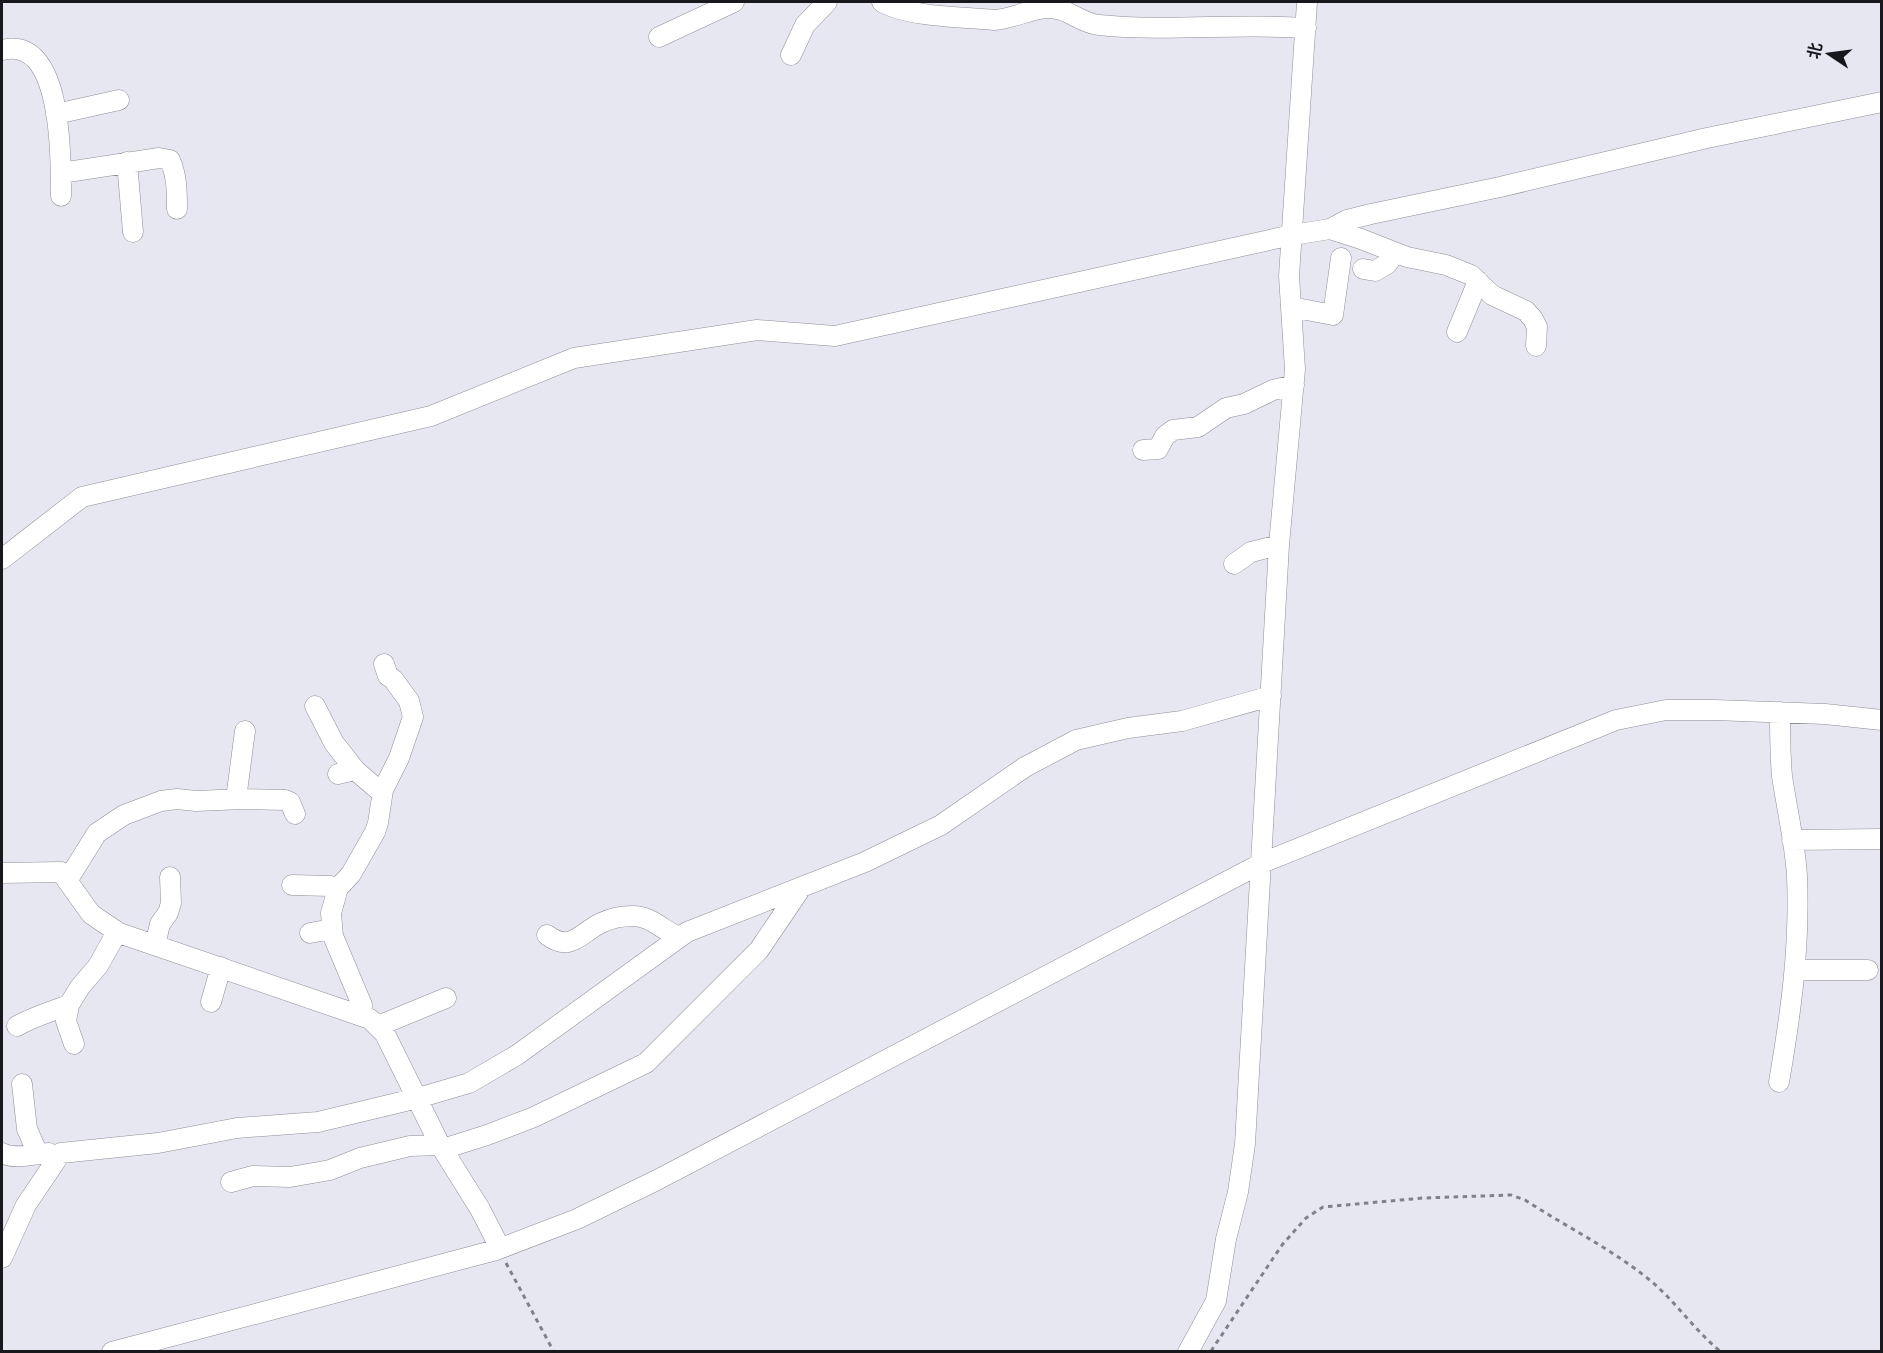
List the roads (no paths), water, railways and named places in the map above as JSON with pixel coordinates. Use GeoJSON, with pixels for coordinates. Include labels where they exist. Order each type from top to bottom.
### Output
{"type":"FeatureCollection","features":[{"type":"Feature","properties":{"kind":"street"},"geometry":{"type":"LineString","coordinates":[[659,37],[734,2]]}},
{"type":"Feature","properties":{"kind":"street"},"geometry":{"type":"LineString","coordinates":[[791,55],[806,25],[827,2]]}},
{"type":"Feature","properties":{"kind":"street"},"geometry":{"type":"LineString","coordinates":[[882,2],[928,14],[994,20],[1004,20],[1037,9],[1050,8],[1061,9],[1076,18],[1097,25],[1197,28],[1260,25],[1306,28]]}},
{"type":"Feature","properties":{"kind":"street"},"geometry":{"type":"LineString","coordinates":[[1188,1352],[1215,1302],[1226,1239],[1238,1192],[1245,1144],[1279,545],[1295,369],[1289,276],[1307,2]]}},
{"type":"Feature","properties":{"kind":"street"},"geometry":{"type":"LineString","coordinates":[[2,50],[11,48],[24,50],[39,63],[48,80],[60,132],[61,196]]}},
{"type":"Feature","properties":{"kind":"street"},"geometry":{"type":"LineString","coordinates":[[56,114],[119,100]]}},
{"type":"Feature","properties":{"kind":"street"},"geometry":{"type":"LineString","coordinates":[[2,559],[82,497],[431,416],[574,358],[757,330],[835,336],[1292,235],[1330,229],[1347,220],[1371,214],[1500,187],[1707,138],[1881,102]]}},
{"type":"Feature","properties":{"kind":"street"},"geometry":{"type":"LineString","coordinates":[[61,173],[159,158],[170,160],[177,190],[177,209]]}},
{"type":"Feature","properties":{"kind":"street"},"geometry":{"type":"LineString","coordinates":[[128,162],[133,232]]}},
{"type":"Feature","properties":{"kind":"street"},"geometry":{"type":"LineString","coordinates":[[1330,229],[1361,238],[1395,253],[1462,271],[1478,281],[1492,295],[1526,311],[1537,327],[1536,346]]}},
{"type":"Feature","properties":{"kind":"street"},"geometry":{"type":"LineString","coordinates":[[1363,269],[1375,271],[1387,264],[1395,253]]}},
{"type":"Feature","properties":{"kind":"street"},"geometry":{"type":"LineString","coordinates":[[1291,307],[1333,315],[1341,258]]}},
{"type":"Feature","properties":{"kind":"street"},"geometry":{"type":"LineString","coordinates":[[1457,332],[1478,281]]}},
{"type":"Feature","properties":{"kind":"street"},"geometry":{"type":"LineString","coordinates":[[1143,450],[1158,449],[1173,430],[1198,427],[1226,408],[1244,404],[1273,390],[1293,385]]}},
{"type":"Feature","properties":{"kind":"street"},"geometry":{"type":"LineString","coordinates":[[1234,564],[1251,552],[1279,545]]}},
{"type":"Feature","properties":{"kind":"street"},"geometry":{"type":"LineString","coordinates":[[361,1016],[362,1005],[333,936],[330,920],[332,903],[338,888],[351,874],[370,842],[378,823],[382,793],[399,758],[414,717],[409,701],[393,679],[388,676],[384,664]]}},
{"type":"Feature","properties":{"kind":"street"},"geometry":{"type":"LineString","coordinates":[[2,1153],[7,1156],[61,1153],[158,1143],[237,1128],[318,1122],[469,1083],[517,1055],[687,932],[865,862],[941,825],[1025,768],[1076,741],[1128,728],[1182,721],[1270,696]]}},
{"type":"Feature","properties":{"kind":"street"},"geometry":{"type":"LineString","coordinates":[[315,706],[346,772],[382,793]]}},
{"type":"Feature","properties":{"kind":"street"},"geometry":{"type":"LineString","coordinates":[[112,1352],[500,1248],[577,1219],[657,1180],[1262,863],[1616,720],[1666,710],[1826,714],[1881,720]]}},
{"type":"Feature","properties":{"kind":"street"},"geometry":{"type":"LineString","coordinates":[[1779,1082],[1796,970],[1797,875],[1782,774],[1780,712]]}},
{"type":"Feature","properties":{"kind":"street"},"geometry":{"type":"LineString","coordinates":[[236,799],[245,731]]}},
{"type":"Feature","properties":{"kind":"street"},"geometry":{"type":"LineString","coordinates":[[67,880],[97,833],[124,815],[170,799],[285,800],[290,802],[295,814]]}},
{"type":"Feature","properties":{"kind":"street"},"geometry":{"type":"LineString","coordinates":[[1792,840],[1881,839]]}},
{"type":"Feature","properties":{"kind":"street"},"geometry":{"type":"LineString","coordinates":[[2,873],[61,872],[91,914],[117,932],[370,1019],[385,1034],[442,1147],[480,1209],[500,1248]]}},
{"type":"Feature","properties":{"kind":"street"},"geometry":{"type":"LineString","coordinates":[[155,945],[160,924],[171,903],[170,877]]}},
{"type":"Feature","properties":{"kind":"street"},"geometry":{"type":"LineString","coordinates":[[292,885],[338,888]]}},
{"type":"Feature","properties":{"kind":"street"},"geometry":{"type":"LineString","coordinates":[[231,1182],[253,1176],[290,1177],[330,1170],[360,1158],[410,1146],[442,1147],[487,1135],[534,1117],[646,1063],[759,950],[801,888]]}},
{"type":"Feature","properties":{"kind":"street"},"geometry":{"type":"LineString","coordinates":[[548,935],[556,942],[573,942],[599,924],[611,919],[636,916],[649,919],[679,938]]}},
{"type":"Feature","properties":{"kind":"street"},"geometry":{"type":"LineString","coordinates":[[309,933],[332,929]]}},
{"type":"Feature","properties":{"kind":"street"},"geometry":{"type":"LineString","coordinates":[[74,1044],[66,1021],[69,1005],[80,987],[98,966],[117,932]]}},
{"type":"Feature","properties":{"kind":"street"},"geometry":{"type":"LineString","coordinates":[[211,1002],[221,967]]}},
{"type":"Feature","properties":{"kind":"street"},"geometry":{"type":"LineString","coordinates":[[1796,970],[1868,970]]}},
{"type":"Feature","properties":{"kind":"street"},"geometry":{"type":"LineString","coordinates":[[378,1026],[446,998]]}},
{"type":"Feature","properties":{"kind":"street"},"geometry":{"type":"LineString","coordinates":[[17,1026],[69,1005]]}},
{"type":"Feature","properties":{"kind":"street"},"geometry":{"type":"LineString","coordinates":[[22,1084],[27,1129],[38,1154]]}},
{"type":"Feature","properties":{"kind":"street"},"geometry":{"type":"LineString","coordinates":[[2,1258],[26,1205],[61,1153]]}}]}
